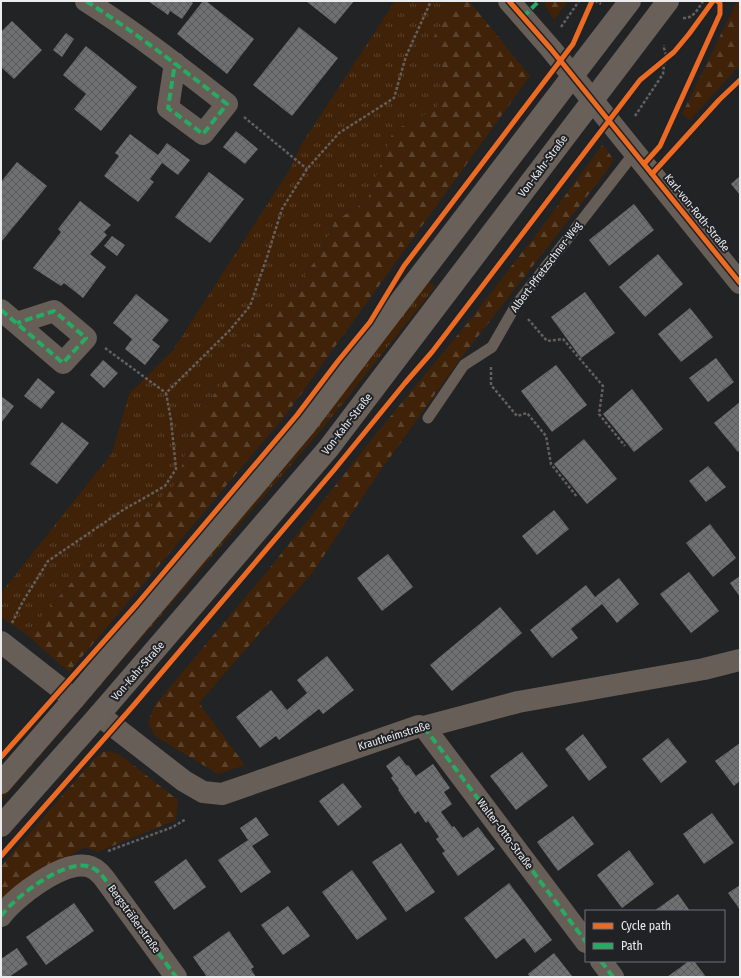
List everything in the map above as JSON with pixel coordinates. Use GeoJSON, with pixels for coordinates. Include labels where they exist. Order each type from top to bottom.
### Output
{"type":"FeatureCollection","features":[{"type":"Feature","properties":{"kind":"main road"},"geometry":{"type":"LineString","coordinates":[[1,783],[304,427],[630,1]]}},
{"type":"Feature","properties":{"kind":"main road","name":"Von-Kahr-Straße"},"geometry":{"type":"LineString","coordinates":[[1,826],[99,715],[328,449],[668,1]]}},
{"type":"Feature","properties":{"kind":"street"},"geometry":{"type":"LineString","coordinates":[[86,1],[139,37],[175,64],[227,104],[203,134],[168,108],[175,64]]}},
{"type":"Feature","properties":{"kind":"street","name":"Karl-von-Roth-Straße"},"geometry":{"type":"LineString","coordinates":[[509,1],[551,49],[626,125],[635,152],[740,284]]}},
{"type":"Feature","properties":{"kind":"street"},"geometry":{"type":"LineString","coordinates":[[54,311],[86,338],[63,363],[9,317],[54,311]]}},
{"type":"Feature","properties":{"kind":"street"},"geometry":{"type":"LineString","coordinates":[[2,643],[74,699]]}},
{"type":"Feature","properties":{"kind":"street","name":"Krautheimstraße"},"geometry":{"type":"LineString","coordinates":[[99,715],[184,781],[203,792],[222,794],[419,726],[424,727],[518,702],[704,669],[740,660]]}},
{"type":"Feature","properties":{"kind":"street","name":"Walter-Otto-Straße"},"geometry":{"type":"LineString","coordinates":[[424,727],[585,941]]}},
{"type":"Feature","properties":{"kind":"street"},"geometry":{"type":"LineString","coordinates":[[1,916],[22,895],[57,872],[74,866],[88,866]]}},
{"type":"Feature","properties":{"kind":"street","name":"Bergsträßerstraße"},"geometry":{"type":"LineString","coordinates":[[88,866],[97,871],[104,878],[176,977]]}},
{"type":"Feature","properties":{"kind":"street"},"geometry":{"type":"LineString","coordinates":[[602,962],[613,977]]}},
{"type":"Feature","properties":{"kind":"lane","name":"Albert-Pfretzschner-Weg"},"geometry":{"type":"LineString","coordinates":[[428,418],[464,365],[492,347],[516,305],[635,152]]}},
{"type":"Feature","properties":{"kind":"path"},"geometry":{"type":"LineString","coordinates":[[166,393],[229,331],[250,306],[282,209],[307,169],[339,133],[394,98],[406,56],[430,1]]}},
{"type":"Feature","properties":{"kind":"path"},"geometry":{"type":"LineString","coordinates":[[561,27],[579,1]]}},
{"type":"Feature","properties":{"kind":"path"},"geometry":{"type":"LineString","coordinates":[[682,18],[687,18],[693,15],[703,1]]}},
{"type":"Feature","properties":{"kind":"path"},"geometry":{"type":"LineString","coordinates":[[626,125],[663,74],[664,65],[667,58],[664,48],[665,42]]}},
{"type":"Feature","properties":{"kind":"path"},"geometry":{"type":"LineString","coordinates":[[227,104],[307,169]]}},
{"type":"Feature","properties":{"kind":"path"},"geometry":{"type":"LineString","coordinates":[[516,305],[547,341],[563,339],[603,386],[599,414],[625,446]]}},
{"type":"Feature","properties":{"kind":"path"},"geometry":{"type":"LineString","coordinates":[[2,643],[22,603],[48,561],[123,510],[165,486],[176,469],[171,420],[166,393],[95,340],[86,338]]}},
{"type":"Feature","properties":{"kind":"path"},"geometry":{"type":"LineString","coordinates":[[492,347],[490,385],[517,416],[527,413],[546,436],[551,464],[577,497]]}},
{"type":"Feature","properties":{"kind":"path"},"geometry":{"type":"LineString","coordinates":[[88,866],[107,852],[173,827],[186,819]]}},
{"type":"Feature","properties":{"kind":"green space"},"geometry":{"type":"Polygon","coordinates":[[[395,1],[454,1],[432,40],[442,64],[438,108],[393,131],[367,201],[335,221],[322,251],[281,309],[250,343],[194,423],[177,483],[86,566],[26,634],[1,617],[1,593],[112,453],[129,394],[173,350],[290,169],[301,145],[395,1]]]}},
{"type":"Feature","properties":{"kind":"green space"},"geometry":{"type":"Polygon","coordinates":[[[454,1],[469,1],[530,76],[285,416],[69,672],[26,634],[86,566],[177,483],[194,423],[250,343],[281,309],[322,251],[335,221],[367,201],[393,131],[437,108],[442,64],[432,40],[454,1]]]}},
{"type":"Feature","properties":{"kind":"green space"},"geometry":{"type":"Polygon","coordinates":[[[568,1],[554,20],[543,2],[568,1]]]}},
{"type":"Feature","properties":{"kind":"green space"},"geometry":{"type":"Polygon","coordinates":[[[737,1],[740,1],[740,65],[690,120],[682,114],[737,1]]]}},
{"type":"Feature","properties":{"kind":"green space"},"geometry":{"type":"Polygon","coordinates":[[[603,144],[613,159],[609,168],[458,362],[376,477],[313,572],[199,703],[245,765],[218,774],[155,736],[148,723],[154,706],[269,569],[380,429],[469,321],[544,224],[603,144]]]}},
{"type":"Feature","properties":{"kind":"green space"},"geometry":{"type":"Polygon","coordinates":[[[428,281],[435,287],[328,422],[1,801],[1,790],[428,281]]]}},
{"type":"Feature","properties":{"kind":"green space"},"geometry":{"type":"Polygon","coordinates":[[[108,751],[119,754],[178,800],[176,820],[98,852],[85,847],[47,868],[1,907],[1,866],[96,757],[102,752],[108,751]]]}},
{"type":"Feature","properties":{"kind":"building"},"geometry":{"type":"Polygon","coordinates":[[[148,1],[190,1],[193,3],[182,19],[170,11],[168,15],[148,1]]]}},
{"type":"Feature","properties":{"kind":"building"},"geometry":{"type":"Polygon","coordinates":[[[203,1],[206,1],[254,39],[227,74],[177,34],[203,1]]]}},
{"type":"Feature","properties":{"kind":"building"},"geometry":{"type":"Polygon","coordinates":[[[306,1],[354,1],[335,24],[306,1]]]}},
{"type":"Feature","properties":{"kind":"building"},"geometry":{"type":"Polygon","coordinates":[[[12,21],[42,50],[14,79],[1,67],[1,32],[12,21]]]}},
{"type":"Feature","properties":{"kind":"building"},"geometry":{"type":"Polygon","coordinates":[[[299,27],[338,58],[292,116],[253,85],[299,27]]]}},
{"type":"Feature","properties":{"kind":"building"},"geometry":{"type":"Polygon","coordinates":[[[66,33],[74,39],[62,57],[53,50],[66,33]]]}},
{"type":"Feature","properties":{"kind":"building"},"geometry":{"type":"Polygon","coordinates":[[[86,46],[137,87],[101,131],[74,109],[86,94],[63,75],[86,46]]]}},
{"type":"Feature","properties":{"kind":"building"},"geometry":{"type":"Polygon","coordinates":[[[236,131],[258,149],[245,164],[223,147],[236,131]]]}},
{"type":"Feature","properties":{"kind":"building"},"geometry":{"type":"Polygon","coordinates":[[[130,134],[158,155],[167,143],[190,160],[178,175],[162,163],[150,179],[154,182],[138,202],[104,176],[119,156],[115,153],[130,134]]]}},
{"type":"Feature","properties":{"kind":"building"},"geometry":{"type":"Polygon","coordinates":[[[17,162],[47,186],[1,242],[1,182],[17,162]]]}},
{"type":"Feature","properties":{"kind":"building"},"geometry":{"type":"Polygon","coordinates":[[[209,172],[244,199],[210,243],[175,217],[209,172]]]}},
{"type":"Feature","properties":{"kind":"building"},"geometry":{"type":"Polygon","coordinates":[[[740,176],[740,195],[731,184],[740,176]]]}},
{"type":"Feature","properties":{"kind":"building"},"geometry":{"type":"Polygon","coordinates":[[[80,201],[111,225],[104,232],[107,235],[90,254],[106,267],[83,298],[64,283],[61,286],[33,268],[61,232],[58,229],[80,201]]]}},
{"type":"Feature","properties":{"kind":"building"},"geometry":{"type":"Polygon","coordinates":[[[634,204],[654,230],[609,266],[589,240],[634,204]]]}},
{"type":"Feature","properties":{"kind":"building"},"geometry":{"type":"Polygon","coordinates":[[[112,236],[125,245],[117,256],[104,246],[112,236]]]}},
{"type":"Feature","properties":{"kind":"building"},"geometry":{"type":"Polygon","coordinates":[[[658,254],[683,284],[645,317],[619,287],[658,254]]]}},
{"type":"Feature","properties":{"kind":"building"},"geometry":{"type":"Polygon","coordinates":[[[585,292],[615,333],[581,358],[551,317],[585,292]]]}},
{"type":"Feature","properties":{"kind":"building"},"geometry":{"type":"Polygon","coordinates":[[[136,294],[169,320],[152,340],[160,346],[145,365],[125,349],[132,339],[113,323],[136,294]]]}},
{"type":"Feature","properties":{"kind":"building"},"geometry":{"type":"Polygon","coordinates":[[[690,308],[713,337],[681,362],[658,334],[690,308]]]}},
{"type":"Feature","properties":{"kind":"building"},"geometry":{"type":"Polygon","coordinates":[[[716,358],[734,382],[708,402],[689,378],[716,358]]]}},
{"type":"Feature","properties":{"kind":"building"},"geometry":{"type":"Polygon","coordinates":[[[103,360],[118,373],[104,388],[90,375],[103,360]]]}},
{"type":"Feature","properties":{"kind":"building"},"geometry":{"type":"Polygon","coordinates":[[[556,365],[587,405],[552,432],[521,391],[556,365]]]}},
{"type":"Feature","properties":{"kind":"building"},"geometry":{"type":"Polygon","coordinates":[[[38,378],[55,392],[41,409],[24,396],[38,378]]]}},
{"type":"Feature","properties":{"kind":"building"},"geometry":{"type":"Polygon","coordinates":[[[632,389],[663,429],[634,452],[603,414],[632,389]]]}},
{"type":"Feature","properties":{"kind":"building"},"geometry":{"type":"Polygon","coordinates":[[[1,396],[14,406],[1,423],[1,396]]]}},
{"type":"Feature","properties":{"kind":"building"},"geometry":{"type":"Polygon","coordinates":[[[740,402],[740,450],[738,452],[714,423],[740,402]]]}},
{"type":"Feature","properties":{"kind":"building"},"geometry":{"type":"Polygon","coordinates":[[[62,422],[89,443],[57,484],[30,464],[62,422]]]}},
{"type":"Feature","properties":{"kind":"building"},"geometry":{"type":"Polygon","coordinates":[[[584,439],[617,479],[587,504],[554,464],[584,439]]]}},
{"type":"Feature","properties":{"kind":"building"},"geometry":{"type":"Polygon","coordinates":[[[708,466],[726,487],[706,502],[689,481],[708,466]]]}},
{"type":"Feature","properties":{"kind":"building"},"geometry":{"type":"Polygon","coordinates":[[[554,510],[569,529],[537,555],[522,536],[554,510]]]}},
{"type":"Feature","properties":{"kind":"building"},"geometry":{"type":"Polygon","coordinates":[[[710,524],[736,558],[713,577],[686,543],[710,524]]]}},
{"type":"Feature","properties":{"kind":"building"},"geometry":{"type":"Polygon","coordinates":[[[388,554],[413,587],[382,611],[357,578],[388,554]]]}},
{"type":"Feature","properties":{"kind":"building"},"geometry":{"type":"Polygon","coordinates":[[[689,572],[719,611],[691,633],[660,594],[689,572]]]}},
{"type":"Feature","properties":{"kind":"building"},"geometry":{"type":"Polygon","coordinates":[[[740,576],[740,597],[730,583],[740,576]]]}},
{"type":"Feature","properties":{"kind":"building"},"geometry":{"type":"Polygon","coordinates":[[[619,578],[639,604],[617,623],[602,604],[571,629],[578,638],[552,658],[530,630],[586,585],[595,597],[619,578]]]}},
{"type":"Feature","properties":{"kind":"building"},"geometry":{"type":"Polygon","coordinates":[[[500,607],[522,633],[452,691],[430,665],[500,607]]]}},
{"type":"Feature","properties":{"kind":"building"},"geometry":{"type":"Polygon","coordinates":[[[327,656],[354,690],[323,714],[319,709],[279,740],[276,736],[260,748],[236,717],[271,690],[287,710],[307,693],[297,680],[327,656]]]}},
{"type":"Feature","properties":{"kind":"building"},"geometry":{"type":"Polygon","coordinates":[[[583,734],[607,767],[589,781],[565,749],[583,734]]]}},
{"type":"Feature","properties":{"kind":"building"},"geometry":{"type":"Polygon","coordinates":[[[668,738],[687,762],[661,783],[642,759],[668,738]]]}},
{"type":"Feature","properties":{"kind":"building"},"geometry":{"type":"Polygon","coordinates":[[[740,743],[740,781],[734,786],[715,761],[740,743]]]}},
{"type":"Feature","properties":{"kind":"building"},"geometry":{"type":"Polygon","coordinates":[[[522,752],[548,786],[516,810],[490,776],[522,752]]]}},
{"type":"Feature","properties":{"kind":"building"},"geometry":{"type":"Polygon","coordinates":[[[399,756],[416,776],[433,764],[450,788],[444,792],[452,804],[441,812],[452,827],[454,826],[463,838],[478,827],[495,849],[458,876],[442,853],[445,851],[436,839],[439,837],[428,821],[426,823],[418,811],[415,814],[391,778],[393,776],[386,766],[399,756]]]}},
{"type":"Feature","properties":{"kind":"building"},"geometry":{"type":"Polygon","coordinates":[[[343,783],[362,807],[338,826],[319,801],[343,783]]]}},
{"type":"Feature","properties":{"kind":"building"},"geometry":{"type":"Polygon","coordinates":[[[712,813],[734,843],[704,864],[683,834],[712,813]]]}},
{"type":"Feature","properties":{"kind":"building"},"geometry":{"type":"Polygon","coordinates":[[[573,816],[594,844],[558,871],[537,842],[573,816]]]}},
{"type":"Feature","properties":{"kind":"building"},"geometry":{"type":"Polygon","coordinates":[[[256,817],[269,835],[252,846],[271,872],[241,893],[218,860],[248,840],[240,828],[256,817]]]}},
{"type":"Feature","properties":{"kind":"building"},"geometry":{"type":"Polygon","coordinates":[[[401,843],[435,892],[406,912],[372,862],[401,843]]]}},
{"type":"Feature","properties":{"kind":"building"},"geometry":{"type":"Polygon","coordinates":[[[629,850],[654,884],[622,908],[597,875],[629,850]]]}},
{"type":"Feature","properties":{"kind":"building"},"geometry":{"type":"Polygon","coordinates":[[[186,859],[206,887],[174,910],[154,882],[186,859]]]}},
{"type":"Feature","properties":{"kind":"building"},"geometry":{"type":"Polygon","coordinates":[[[352,870],[387,919],[357,940],[322,892],[352,870]]]}},
{"type":"Feature","properties":{"kind":"building"},"geometry":{"type":"Polygon","coordinates":[[[509,883],[552,940],[535,953],[524,938],[496,959],[464,918],[509,883]]]}},
{"type":"Feature","properties":{"kind":"building"},"geometry":{"type":"Polygon","coordinates":[[[740,885],[740,910],[728,893],[740,885]]]}},
{"type":"Feature","properties":{"kind":"building"},"geometry":{"type":"Polygon","coordinates":[[[678,894],[689,910],[655,910],[678,894]]]}},
{"type":"Feature","properties":{"kind":"building"},"geometry":{"type":"Polygon","coordinates":[[[74,903],[94,931],[46,965],[26,937],[74,903]]]}},
{"type":"Feature","properties":{"kind":"building"},"geometry":{"type":"Polygon","coordinates":[[[288,906],[310,936],[283,955],[261,925],[288,906]]]}},
{"type":"Feature","properties":{"kind":"building"},"geometry":{"type":"Polygon","coordinates":[[[229,931],[254,967],[251,969],[256,977],[207,977],[193,957],[229,931]]]}},
{"type":"Feature","properties":{"kind":"building"},"geometry":{"type":"Polygon","coordinates":[[[17,948],[28,964],[9,977],[1,977],[1,959],[17,948]]]}},
{"type":"Feature","properties":{"kind":"building"},"geometry":{"type":"Polygon","coordinates":[[[554,953],[572,976],[530,977],[528,974],[554,953]]]}},
{"type":"Feature","properties":{"kind":"building"},"geometry":{"type":"Polygon","coordinates":[[[688,962],[695,962],[706,977],[667,977],[688,962]]]}},
{"type":"Feature","properties":{"kind":"marked path"},"geometry":{"type":"LineString","coordinates":[[86,1],[158,51],[175,64],[227,104],[203,134],[168,108],[175,63]]}},
{"type":"Feature","properties":{"kind":"marked path"},"geometry":{"type":"LineString","coordinates":[[523,17],[539,1]]}},
{"type":"Feature","properties":{"kind":"marked path"},"geometry":{"type":"LineString","coordinates":[[1,310],[63,363],[86,338],[54,311],[17,323]]}},
{"type":"Feature","properties":{"kind":"marked path"},"geometry":{"type":"LineString","coordinates":[[424,727],[585,941]]}},
{"type":"Feature","properties":{"kind":"marked path"},"geometry":{"type":"LineString","coordinates":[[1,916],[17,899],[52,875],[65,869],[77,866],[90,867],[97,870],[104,878],[176,977]]}},
{"type":"Feature","properties":{"kind":"marked path"},"geometry":{"type":"LineString","coordinates":[[602,962],[613,977]]}},
{"type":"Feature","properties":{"kind":"cycle path"},"geometry":{"type":"LineString","coordinates":[[509,1],[551,49],[740,283]]}},
{"type":"Feature","properties":{"kind":"cycle path"},"geometry":{"type":"LineString","coordinates":[[1,757],[137,604],[297,415],[370,322],[404,266],[573,44],[592,1]]}},
{"type":"Feature","properties":{"kind":"cycle path"},"geometry":{"type":"LineString","coordinates":[[1,856],[133,706],[334,470],[432,352],[640,80],[674,52],[713,1]]}},
{"type":"Feature","properties":{"kind":"cycle path"},"geometry":{"type":"LineString","coordinates":[[644,164],[660,146],[720,14],[720,3],[717,1]]}},
{"type":"Feature","properties":{"kind":"cycle path"},"geometry":{"type":"LineString","coordinates":[[652,174],[719,100],[740,80]]}}]}
